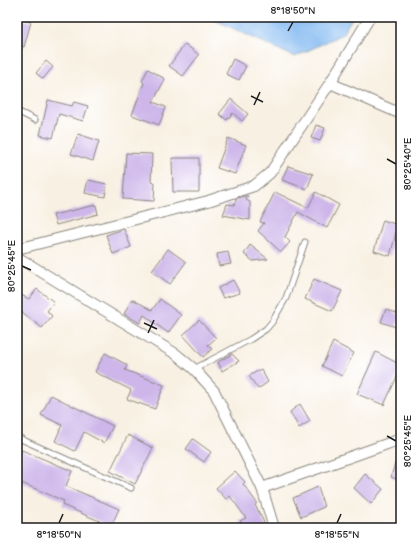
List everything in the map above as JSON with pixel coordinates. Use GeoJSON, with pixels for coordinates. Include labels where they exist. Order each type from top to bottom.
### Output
{"type":"FeatureCollection","features":[{"type":"Feature","properties":{"kind":"street"},"geometry":{"type":"LineString","coordinates":[[17,249],[208,201],[254,186],[270,172],[330,83],[370,17]]}},
{"type":"Feature","properties":{"kind":"street"},"geometry":{"type":"LineString","coordinates":[[330,83],[401,114]]}},
{"type":"Feature","properties":{"kind":"street"},"geometry":{"type":"LineString","coordinates":[[17,257],[176,354],[194,369],[214,391],[262,488],[274,528]]}},
{"type":"Feature","properties":{"kind":"street"},"geometry":{"type":"LineString","coordinates":[[262,488],[401,439]]}},
{"type":"Feature","properties":{"kind":"lane"},"geometry":{"type":"LineString","coordinates":[[17,111],[35,120]]}},
{"type":"Feature","properties":{"kind":"lane"},"geometry":{"type":"LineString","coordinates":[[194,369],[251,339],[266,329],[272,322],[286,298],[305,242]]}},
{"type":"Feature","properties":{"kind":"lane"},"geometry":{"type":"LineString","coordinates":[[17,436],[131,488]]}},
{"type":"Feature","properties":{"kind":"water"},"geometry":{"type":"Polygon","coordinates":[[[212,17],[353,17],[342,34],[295,57],[217,21],[212,17]]]}},
{"type":"Feature","properties":{"kind":"building"},"geometry":{"type":"Polygon","coordinates":[[[17,18],[31,22],[24,47],[17,45],[17,18]]]}},
{"type":"Feature","properties":{"kind":"building"},"geometry":{"type":"Polygon","coordinates":[[[185,44],[199,55],[183,76],[169,66],[185,44]]]}},
{"type":"Feature","properties":{"kind":"building"},"geometry":{"type":"Polygon","coordinates":[[[233,59],[246,66],[239,80],[226,74],[233,59]]]}},
{"type":"Feature","properties":{"kind":"building"},"geometry":{"type":"Polygon","coordinates":[[[46,61],[53,67],[43,79],[36,73],[46,61]]]}},
{"type":"Feature","properties":{"kind":"building"},"geometry":{"type":"Polygon","coordinates":[[[148,69],[165,79],[153,102],[166,107],[159,125],[132,115],[144,83],[142,81],[148,69]]]}},
{"type":"Feature","properties":{"kind":"building"},"geometry":{"type":"Polygon","coordinates":[[[231,99],[248,114],[242,121],[233,113],[227,120],[219,114],[231,99]]]}},
{"type":"Feature","properties":{"kind":"building"},"geometry":{"type":"Polygon","coordinates":[[[48,100],[72,106],[74,102],[88,106],[83,121],[59,114],[53,138],[40,135],[48,100]]]}},
{"type":"Feature","properties":{"kind":"building"},"geometry":{"type":"Polygon","coordinates":[[[316,125],[325,128],[320,141],[311,138],[316,125]]]}},
{"type":"Feature","properties":{"kind":"building"},"geometry":{"type":"Polygon","coordinates":[[[78,134],[99,141],[93,161],[71,154],[78,134]]]}},
{"type":"Feature","properties":{"kind":"building"},"geometry":{"type":"Polygon","coordinates":[[[228,138],[246,145],[235,174],[217,168],[228,138]]]}},
{"type":"Feature","properties":{"kind":"building"},"geometry":{"type":"Polygon","coordinates":[[[126,153],[152,154],[151,182],[155,183],[154,201],[123,199],[126,153]]]}},
{"type":"Feature","properties":{"kind":"building"},"geometry":{"type":"Polygon","coordinates":[[[172,158],[199,158],[199,192],[173,192],[172,158]]]}},
{"type":"Feature","properties":{"kind":"building"},"geometry":{"type":"Polygon","coordinates":[[[288,166],[313,174],[307,189],[282,180],[288,166]]]}},
{"type":"Feature","properties":{"kind":"building"},"geometry":{"type":"Polygon","coordinates":[[[88,180],[107,184],[105,197],[85,193],[88,180]]]}},
{"type":"Feature","properties":{"kind":"building"},"geometry":{"type":"Polygon","coordinates":[[[275,192],[308,208],[316,192],[339,205],[327,228],[298,212],[285,237],[290,242],[281,252],[258,231],[264,223],[260,222],[275,192]]]}},
{"type":"Feature","properties":{"kind":"building"},"geometry":{"type":"Polygon","coordinates":[[[248,196],[246,200],[250,202],[250,220],[223,215],[227,204],[234,205],[237,198],[248,196]]]}},
{"type":"Feature","properties":{"kind":"building"},"geometry":{"type":"Polygon","coordinates":[[[96,205],[98,214],[56,225],[53,215],[96,205]]]}},
{"type":"Feature","properties":{"kind":"building"},"geometry":{"type":"Polygon","coordinates":[[[383,220],[398,225],[390,256],[374,251],[383,220]]]}},
{"type":"Feature","properties":{"kind":"building"},"geometry":{"type":"Polygon","coordinates":[[[124,229],[131,247],[113,254],[106,235],[124,229]]]}},
{"type":"Feature","properties":{"kind":"building"},"geometry":{"type":"Polygon","coordinates":[[[250,245],[268,259],[253,261],[244,254],[250,245]]]}},
{"type":"Feature","properties":{"kind":"building"},"geometry":{"type":"Polygon","coordinates":[[[168,249],[186,262],[170,284],[152,271],[168,249]]]}},
{"type":"Feature","properties":{"kind":"building"},"geometry":{"type":"Polygon","coordinates":[[[228,252],[231,264],[219,266],[217,254],[228,252]]]}},
{"type":"Feature","properties":{"kind":"building"},"geometry":{"type":"Polygon","coordinates":[[[314,279],[342,291],[332,311],[305,299],[314,279]]]}},
{"type":"Feature","properties":{"kind":"building"},"geometry":{"type":"Polygon","coordinates":[[[233,280],[240,293],[223,298],[218,288],[233,280]]]}},
{"type":"Feature","properties":{"kind":"building"},"geometry":{"type":"Polygon","coordinates":[[[37,289],[54,302],[47,311],[52,316],[42,328],[17,308],[17,293],[29,299],[37,289]]]}},
{"type":"Feature","properties":{"kind":"building"},"geometry":{"type":"Polygon","coordinates":[[[132,299],[152,310],[160,299],[181,315],[168,333],[144,315],[140,323],[124,314],[132,299]]]}},
{"type":"Feature","properties":{"kind":"building"},"geometry":{"type":"Polygon","coordinates":[[[386,309],[401,315],[396,327],[381,322],[386,309]]]}},
{"type":"Feature","properties":{"kind":"building"},"geometry":{"type":"Polygon","coordinates":[[[199,320],[216,338],[208,345],[212,349],[203,357],[183,335],[199,320]]]}},
{"type":"Feature","properties":{"kind":"building"},"geometry":{"type":"Polygon","coordinates":[[[333,342],[354,353],[342,376],[322,366],[333,342]]]}},
{"type":"Feature","properties":{"kind":"building"},"geometry":{"type":"Polygon","coordinates":[[[376,352],[401,365],[384,405],[357,394],[376,352]]]}},
{"type":"Feature","properties":{"kind":"building"},"geometry":{"type":"Polygon","coordinates":[[[105,353],[127,365],[125,370],[164,385],[155,409],[127,399],[131,390],[95,372],[105,353]]]}},
{"type":"Feature","properties":{"kind":"building"},"geometry":{"type":"Polygon","coordinates":[[[232,354],[239,361],[222,371],[218,362],[232,354]]]}},
{"type":"Feature","properties":{"kind":"building"},"geometry":{"type":"Polygon","coordinates":[[[261,369],[268,382],[258,389],[249,376],[261,369]]]}},
{"type":"Feature","properties":{"kind":"building"},"geometry":{"type":"Polygon","coordinates":[[[51,395],[113,426],[104,443],[84,432],[75,451],[55,441],[62,425],[41,415],[51,395]]]}},
{"type":"Feature","properties":{"kind":"building"},"geometry":{"type":"Polygon","coordinates":[[[300,404],[310,421],[299,428],[290,412],[300,404]]]}},
{"type":"Feature","properties":{"kind":"building"},"geometry":{"type":"Polygon","coordinates":[[[128,435],[153,448],[135,484],[110,471],[128,435]]]}},
{"type":"Feature","properties":{"kind":"building"},"geometry":{"type":"Polygon","coordinates":[[[193,439],[211,452],[204,462],[186,449],[193,439]]]}},
{"type":"Feature","properties":{"kind":"building"},"geometry":{"type":"Polygon","coordinates":[[[22,450],[72,471],[66,486],[119,509],[111,526],[62,505],[64,501],[17,481],[17,462],[22,450]]]}},
{"type":"Feature","properties":{"kind":"building"},"geometry":{"type":"Polygon","coordinates":[[[399,450],[401,450],[401,481],[391,477],[399,450]]]}},
{"type":"Feature","properties":{"kind":"building"},"geometry":{"type":"Polygon","coordinates":[[[235,471],[245,482],[243,484],[257,503],[255,505],[267,528],[244,528],[240,521],[246,518],[230,496],[226,499],[216,488],[235,471]]]}},
{"type":"Feature","properties":{"kind":"building"},"geometry":{"type":"Polygon","coordinates":[[[365,474],[383,489],[371,504],[354,488],[365,474]]]}},
{"type":"Feature","properties":{"kind":"building"},"geometry":{"type":"Polygon","coordinates":[[[318,487],[324,507],[301,517],[293,498],[318,487]]]}}]}
